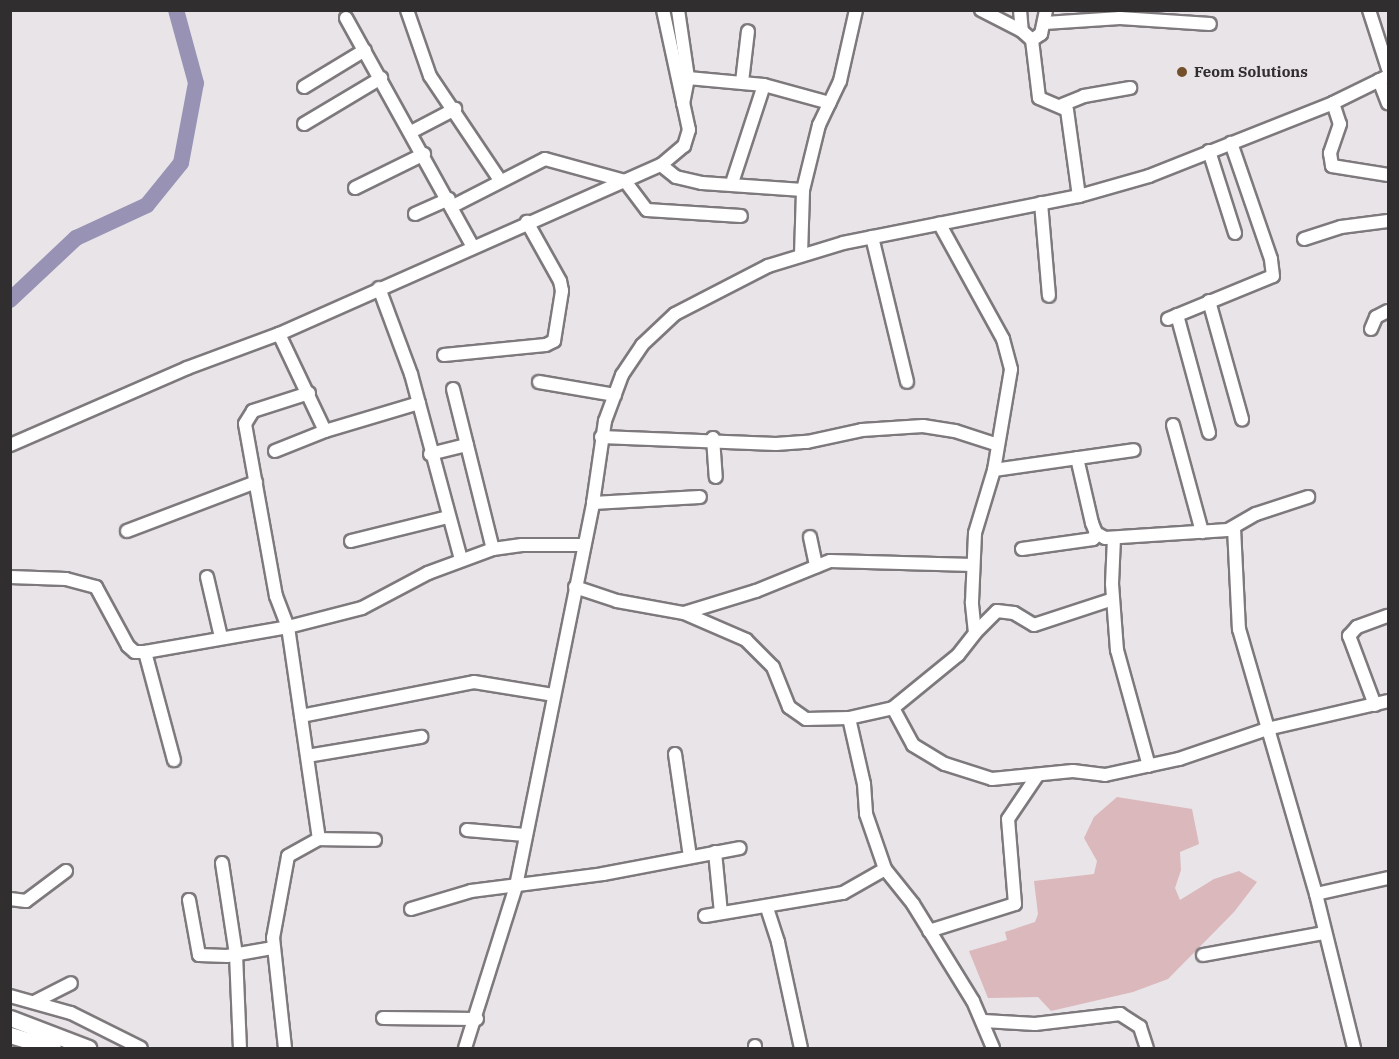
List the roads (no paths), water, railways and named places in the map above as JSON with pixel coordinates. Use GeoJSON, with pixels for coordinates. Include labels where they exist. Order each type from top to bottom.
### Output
{"type":"FeatureCollection","features":[{"type":"Feature","properties":{"kind":"main road"},"geometry":{"type":"LineString","coordinates":[[10,1018],[88,1048]]}},
{"type":"Feature","properties":{"kind":"main road"},"geometry":{"type":"LineString","coordinates":[[10,1035],[53,1048]]}},
{"type":"Feature","properties":{"kind":"street"},"geometry":{"type":"LineString","coordinates":[[407,10],[428,70],[500,180]]}},
{"type":"Feature","properties":{"kind":"street"},"geometry":{"type":"LineString","coordinates":[[10,445],[187,368],[279,334],[527,222],[625,182],[660,165],[678,153],[687,139],[683,104],[663,10]]}},
{"type":"Feature","properties":{"kind":"street"},"geometry":{"type":"LineString","coordinates":[[678,10],[688,78],[683,104]]}},
{"type":"Feature","properties":{"kind":"street"},"geometry":{"type":"LineString","coordinates":[[801,255],[803,190],[819,125],[840,81],[856,10]]}},
{"type":"Feature","properties":{"kind":"street"},"geometry":{"type":"LineString","coordinates":[[981,10],[1022,31],[1032,40],[1035,91],[1043,100],[1062,105],[1067,110],[1079,196]]}},
{"type":"Feature","properties":{"kind":"street"},"geometry":{"type":"LineString","coordinates":[[1020,10],[1022,31]]}},
{"type":"Feature","properties":{"kind":"street"},"geometry":{"type":"LineString","coordinates":[[1369,10],[1389,69]]}},
{"type":"Feature","properties":{"kind":"street"},"geometry":{"type":"LineString","coordinates":[[1032,40],[1039,37],[1045,17],[1120,18],[1210,24]]}},
{"type":"Feature","properties":{"kind":"street"},"geometry":{"type":"LineString","coordinates":[[346,18],[451,202],[473,247]]}},
{"type":"Feature","properties":{"kind":"street"},"geometry":{"type":"LineString","coordinates":[[742,82],[748,31]]}},
{"type":"Feature","properties":{"kind":"street"},"geometry":{"type":"LineString","coordinates":[[1377,39],[1389,33]]}},
{"type":"Feature","properties":{"kind":"street"},"geometry":{"type":"LineString","coordinates":[[303,87],[365,50]]}},
{"type":"Feature","properties":{"kind":"street"},"geometry":{"type":"LineString","coordinates":[[304,124],[381,78]]}},
{"type":"Feature","properties":{"kind":"street"},"geometry":{"type":"LineString","coordinates":[[688,78],[764,85],[830,103]]}},
{"type":"Feature","properties":{"kind":"street"},"geometry":{"type":"LineString","coordinates":[[465,1048],[477,1019],[516,886],[593,503],[601,437],[615,395],[642,345],[675,314],[734,280],[801,255],[872,237],[1079,196],[1149,176],[1333,103],[1384,78],[1389,103]]}},
{"type":"Feature","properties":{"kind":"street"},"geometry":{"type":"LineString","coordinates":[[732,183],[764,85]]}},
{"type":"Feature","properties":{"kind":"street"},"geometry":{"type":"LineString","coordinates":[[1062,105],[1084,96],[1130,88]]}},
{"type":"Feature","properties":{"kind":"street"},"geometry":{"type":"LineString","coordinates":[[1333,103],[1340,124],[1330,153],[1332,166],[1389,175]]}},
{"type":"Feature","properties":{"kind":"street"},"geometry":{"type":"LineString","coordinates":[[411,132],[455,109]]}},
{"type":"Feature","properties":{"kind":"street"},"geometry":{"type":"LineString","coordinates":[[1209,433],[1173,317],[1268,279],[1275,271],[1231,143]]}},
{"type":"Feature","properties":{"kind":"street"},"geometry":{"type":"LineString","coordinates":[[1209,151],[1235,233]]}},
{"type":"Feature","properties":{"kind":"street"},"geometry":{"type":"LineString","coordinates":[[355,188],[423,154]]}},
{"type":"Feature","properties":{"kind":"street"},"geometry":{"type":"LineString","coordinates":[[415,214],[451,202],[545,159],[625,182],[647,210],[741,216]]}},
{"type":"Feature","properties":{"kind":"street"},"geometry":{"type":"LineString","coordinates":[[660,165],[676,177],[803,190]]}},
{"type":"Feature","properties":{"kind":"street"},"geometry":{"type":"LineString","coordinates":[[1375,173],[1389,167]]}},
{"type":"Feature","properties":{"kind":"street"},"geometry":{"type":"LineString","coordinates":[[1041,203],[1049,296]]}},
{"type":"Feature","properties":{"kind":"street"},"geometry":{"type":"LineString","coordinates":[[1304,239],[1341,227],[1389,221]]}},
{"type":"Feature","properties":{"kind":"street"},"geometry":{"type":"LineString","coordinates":[[444,355],[546,345],[554,340],[562,291],[560,281],[527,222]]}},
{"type":"Feature","properties":{"kind":"street"},"geometry":{"type":"LineString","coordinates":[[939,223],[1009,355],[1009,384],[994,470],[975,532],[973,565],[975,633]]}},
{"type":"Feature","properties":{"kind":"street"},"geometry":{"type":"LineString","coordinates":[[872,237],[907,382]]}},
{"type":"Feature","properties":{"kind":"street"},"geometry":{"type":"LineString","coordinates":[[379,288],[418,403],[430,454],[461,560]]}},
{"type":"Feature","properties":{"kind":"street"},"geometry":{"type":"LineString","coordinates":[[1209,301],[1242,419]]}},
{"type":"Feature","properties":{"kind":"street"},"geometry":{"type":"LineString","coordinates":[[1371,329],[1376,318],[1389,311]]}},
{"type":"Feature","properties":{"kind":"street"},"geometry":{"type":"LineString","coordinates":[[279,334],[309,393],[325,431]]}},
{"type":"Feature","properties":{"kind":"street"},"geometry":{"type":"LineString","coordinates":[[539,382],[615,395]]}},
{"type":"Feature","properties":{"kind":"street"},"geometry":{"type":"LineString","coordinates":[[453,389],[494,549]]}},
{"type":"Feature","properties":{"kind":"street"},"geometry":{"type":"LineString","coordinates":[[309,393],[246,416],[276,596],[288,627],[319,839]]}},
{"type":"Feature","properties":{"kind":"street"},"geometry":{"type":"LineString","coordinates":[[275,451],[325,431],[418,403]]}},
{"type":"Feature","properties":{"kind":"street"},"geometry":{"type":"LineString","coordinates":[[1173,424],[1202,531]]}},
{"type":"Feature","properties":{"kind":"street"},"geometry":{"type":"LineString","coordinates":[[601,437],[713,438],[743,444],[807,442],[862,430],[923,426],[998,445]]}},
{"type":"Feature","properties":{"kind":"street"},"geometry":{"type":"LineString","coordinates":[[713,438],[716,477]]}},
{"type":"Feature","properties":{"kind":"street"},"geometry":{"type":"LineString","coordinates":[[430,454],[467,445]]}},
{"type":"Feature","properties":{"kind":"street"},"geometry":{"type":"LineString","coordinates":[[994,470],[1134,450]]}},
{"type":"Feature","properties":{"kind":"street"},"geometry":{"type":"LineString","coordinates":[[1022,549],[1093,539],[1096,533],[1077,458]]}},
{"type":"Feature","properties":{"kind":"street"},"geometry":{"type":"LineString","coordinates":[[127,531],[256,482]]}},
{"type":"Feature","properties":{"kind":"street"},"geometry":{"type":"LineString","coordinates":[[593,503],[700,497]]}},
{"type":"Feature","properties":{"kind":"street"},"geometry":{"type":"LineString","coordinates":[[1096,533],[1114,538],[1234,528],[1256,514],[1308,497]]}},
{"type":"Feature","properties":{"kind":"street"},"geometry":{"type":"LineString","coordinates":[[351,541],[448,516]]}},
{"type":"Feature","properties":{"kind":"street"},"geometry":{"type":"LineString","coordinates":[[1234,528],[1239,629],[1316,894],[1354,1048]]}},
{"type":"Feature","properties":{"kind":"street"},"geometry":{"type":"LineString","coordinates":[[810,537],[816,566]]}},
{"type":"Feature","properties":{"kind":"street"},"geometry":{"type":"LineString","coordinates":[[1114,538],[1113,599],[1117,650],[1149,766]]}},
{"type":"Feature","properties":{"kind":"street"},"geometry":{"type":"LineString","coordinates":[[10,577],[66,579],[96,587],[128,646],[135,652],[146,652],[288,627],[362,608],[461,560],[494,549],[522,545],[584,545]]}},
{"type":"Feature","properties":{"kind":"street"},"geometry":{"type":"LineString","coordinates":[[684,614],[756,591],[816,566],[841,560],[973,565]]}},
{"type":"Feature","properties":{"kind":"street"},"geometry":{"type":"LineString","coordinates":[[207,577],[222,637]]}},
{"type":"Feature","properties":{"kind":"street"},"geometry":{"type":"LineString","coordinates":[[575,587],[617,601],[684,614],[757,647],[773,667],[789,707],[806,719],[849,718],[893,708],[950,661],[997,610],[1014,612],[1034,625],[1113,599]]}},
{"type":"Feature","properties":{"kind":"street"},"geometry":{"type":"LineString","coordinates":[[1375,705],[1349,636],[1357,627],[1389,616]]}},
{"type":"Feature","properties":{"kind":"street"},"geometry":{"type":"LineString","coordinates":[[146,652],[174,760]]}},
{"type":"Feature","properties":{"kind":"street"},"geometry":{"type":"LineString","coordinates":[[301,716],[474,682],[553,695]]}},
{"type":"Feature","properties":{"kind":"street"},"geometry":{"type":"LineString","coordinates":[[893,708],[913,745],[945,764],[992,779],[1073,771],[1105,776],[1149,766],[1267,729],[1389,701]]}},
{"type":"Feature","properties":{"kind":"street"},"geometry":{"type":"LineString","coordinates":[[849,718],[864,784],[866,814],[885,869],[929,931],[984,1021],[993,1048]]}},
{"type":"Feature","properties":{"kind":"street"},"geometry":{"type":"LineString","coordinates":[[307,756],[351,752],[421,736]]}},
{"type":"Feature","properties":{"kind":"street"},"geometry":{"type":"LineString","coordinates":[[675,754],[690,857]]}},
{"type":"Feature","properties":{"kind":"street"},"geometry":{"type":"LineString","coordinates":[[929,931],[1015,904],[1017,898],[1008,819],[1037,776]]}},
{"type":"Feature","properties":{"kind":"street"},"geometry":{"type":"LineString","coordinates":[[467,830],[525,835]]}},
{"type":"Feature","properties":{"kind":"street"},"geometry":{"type":"LineString","coordinates":[[285,1048],[273,948],[284,865],[293,850],[319,839],[375,840]]}},
{"type":"Feature","properties":{"kind":"street"},"geometry":{"type":"LineString","coordinates":[[411,909],[471,891],[516,886],[740,848]]}},
{"type":"Feature","properties":{"kind":"street"},"geometry":{"type":"LineString","coordinates":[[715,852],[721,913]]}},
{"type":"Feature","properties":{"kind":"street"},"geometry":{"type":"LineString","coordinates":[[222,863],[236,954],[240,1048]]}},
{"type":"Feature","properties":{"kind":"street"},"geometry":{"type":"LineString","coordinates":[[705,916],[767,908],[843,892],[885,869]]}},
{"type":"Feature","properties":{"kind":"street"},"geometry":{"type":"LineString","coordinates":[[10,899],[26,901],[66,871]]}},
{"type":"Feature","properties":{"kind":"street"},"geometry":{"type":"LineString","coordinates":[[1316,894],[1389,878]]}},
{"type":"Feature","properties":{"kind":"street"},"geometry":{"type":"LineString","coordinates":[[189,900],[199,955],[236,954],[273,948]]}},
{"type":"Feature","properties":{"kind":"street"},"geometry":{"type":"LineString","coordinates":[[767,908],[778,942],[801,1048]]}},
{"type":"Feature","properties":{"kind":"street"},"geometry":{"type":"LineString","coordinates":[[1203,955],[1324,933]]}},
{"type":"Feature","properties":{"kind":"street"},"geometry":{"type":"LineString","coordinates":[[36,1001],[71,983]]}},
{"type":"Feature","properties":{"kind":"street"},"geometry":{"type":"LineString","coordinates":[[10,996],[36,1001],[71,1013],[141,1048]]}},
{"type":"Feature","properties":{"kind":"street"},"geometry":{"type":"LineString","coordinates":[[984,1021],[1035,1024],[1120,1014],[1140,1027],[1147,1048]]}},
{"type":"Feature","properties":{"kind":"street"},"geometry":{"type":"LineString","coordinates":[[383,1018],[477,1019]]}},
{"type":"Feature","properties":{"kind":"waterway"},"geometry":{"type":"LineString","coordinates":[[10,300],[76,238],[147,205],[181,163],[196,83],[176,10]]}},
{"type":"Feature","properties":{"kind":"place","name":"Feom Solutions"},"geometry":{"type":"Point","coordinates":[1182,72]}}]}
